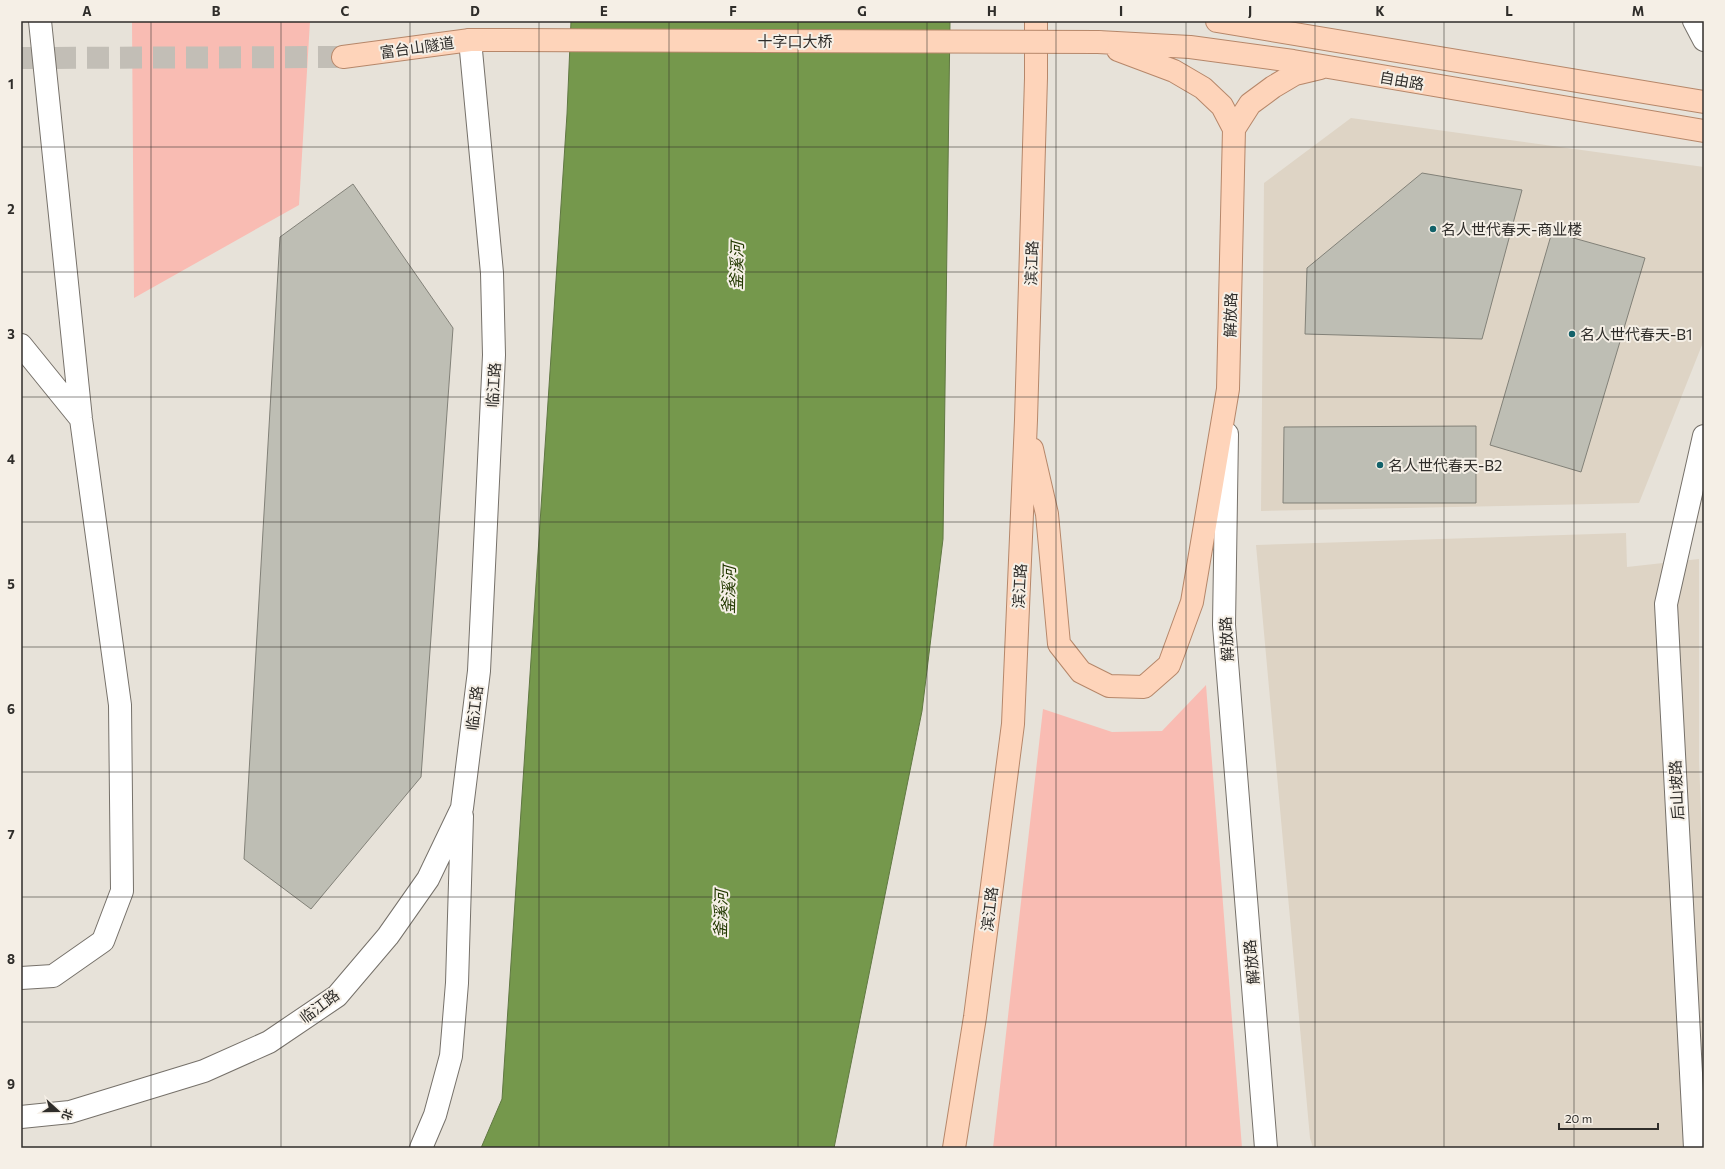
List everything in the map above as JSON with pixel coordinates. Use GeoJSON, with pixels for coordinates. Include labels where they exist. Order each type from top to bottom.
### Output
{"type":"FeatureCollection","features":[{"type":"Feature","properties":{"kind":"main road","name":"滨江路"},"geometry":{"type":"LineString","coordinates":[[954,1148],[975,1017],[1012,724],[1026,420],[1036,86],[1036,21]]}},
{"type":"Feature","properties":{"kind":"main road","name":"自由路"},"geometry":{"type":"LineString","coordinates":[[1218,21],[1704,102]]}},
{"type":"Feature","properties":{"kind":"main road"},"geometry":{"type":"LineString","coordinates":[[1274,21],[1298,34]]}},
{"type":"Feature","properties":{"kind":"main road","name":"富台山隧道"},"geometry":{"type":"LineString","coordinates":[[343,57],[470,40],[492,40]]}},
{"type":"Feature","properties":{"kind":"main road","name":"十字口大桥"},"geometry":{"type":"LineString","coordinates":[[492,40],[1098,42]]}},
{"type":"Feature","properties":{"kind":"main road"},"geometry":{"type":"LineString","coordinates":[[1098,42],[1174,71],[1203,88],[1222,106],[1234,128],[1250,104],[1273,87],[1295,74],[1325,67]]}},
{"type":"Feature","properties":{"kind":"main road","name":"自由路"},"geometry":{"type":"LineString","coordinates":[[1098,42],[1190,47],[1325,67],[1704,131]]}},
{"type":"Feature","properties":{"kind":"main road","name":"解放路"},"geometry":{"type":"LineString","coordinates":[[1228,389],[1234,128]]}},
{"type":"Feature","properties":{"kind":"main road"},"geometry":{"type":"LineString","coordinates":[[1026,420],[1047,514],[1059,644],[1081,672],[1109,686],[1144,687],[1169,665],[1192,602],[1228,389]]}},
{"type":"Feature","properties":{"kind":"street"},"geometry":{"type":"LineString","coordinates":[[21,978],[53,976],[104,941],[122,891],[120,705],[81,419],[40,21]]}},
{"type":"Feature","properties":{"kind":"street"},"geometry":{"type":"LineString","coordinates":[[1694,21],[1704,40]]}},
{"type":"Feature","properties":{"kind":"street","name":"临江路"},"geometry":{"type":"LineString","coordinates":[[21,1117],[70,1112],[204,1071],[269,1042],[337,996],[388,936],[428,879],[462,808],[479,671],[494,355],[492,273],[470,40]]}},
{"type":"Feature","properties":{"kind":"street"},"geometry":{"type":"LineString","coordinates":[[21,345],[81,419]]}},
{"type":"Feature","properties":{"kind":"street","name":"解放路"},"geometry":{"type":"LineString","coordinates":[[1228,389],[1224,625],[1266,1148]]}},
{"type":"Feature","properties":{"kind":"street","name":"后山坡路"},"geometry":{"type":"LineString","coordinates":[[1695,1148],[1666,604],[1704,436]]}},
{"type":"Feature","properties":{"kind":"street"},"geometry":{"type":"LineString","coordinates":[[421,1148],[435,1115],[451,1056],[457,984],[462,808]]}},
{"type":"Feature","properties":{"kind":"shaded area"},"geometry":{"type":"Polygon","coordinates":[[[132,21],[310,21],[299,205],[134,298],[132,21]]]}},
{"type":"Feature","properties":{"kind":"shaded area"},"geometry":{"type":"Polygon","coordinates":[[[1351,118],[1704,167],[1704,340],[1639,503],[1261,511],[1264,183],[1351,118]]]}},
{"type":"Feature","properties":{"kind":"shaded area"},"geometry":{"type":"Polygon","coordinates":[[[1702,496],[1704,496],[1704,590],[1702,496]]]}},
{"type":"Feature","properties":{"kind":"shaded area"},"geometry":{"type":"Polygon","coordinates":[[[1626,533],[1627,567],[1699,559],[1699,762],[1704,881],[1704,1148],[1313,1148],[1310,1138],[1256,545],[1626,533]]]}},
{"type":"Feature","properties":{"kind":"shaded area"},"geometry":{"type":"Polygon","coordinates":[[[1206,685],[1242,1148],[993,1148],[1043,709],[1112,732],[1162,731],[1206,685]]]}},
{"type":"Feature","properties":{"kind":"water","name":"釜溪河"},"geometry":{"type":"Polygon","coordinates":[[[571,21],[950,21],[943,539],[922,711],[834,1148],[481,1148],[502,1099],[567,114],[571,21]]]}},
{"type":"Feature","properties":{"kind":"building","name":"名人世代春天-商业楼"},"geometry":{"type":"Polygon","coordinates":[[[1422,173],[1522,190],[1482,339],[1305,334],[1307,268],[1422,173]]]}},
{"type":"Feature","properties":{"kind":"building"},"geometry":{"type":"Polygon","coordinates":[[[353,184],[453,328],[421,777],[311,909],[244,859],[280,237],[353,184]]]}},
{"type":"Feature","properties":{"kind":"building","name":"名人世代春天-B1"},"geometry":{"type":"Polygon","coordinates":[[[1552,232],[1645,258],[1581,472],[1490,445],[1552,232]]]}},
{"type":"Feature","properties":{"kind":"building","name":"名人世代春天-B2"},"geometry":{"type":"Polygon","coordinates":[[[1476,426],[1476,503],[1283,503],[1284,427],[1476,426]]]}},
{"type":"Feature","properties":{"kind":"tunnel"},"geometry":{"type":"LineString","coordinates":[[21,58],[343,57]]}},
{"type":"Feature","properties":{"kind":"place","name":"名人世代春天-商业楼"},"geometry":{"type":"Point","coordinates":[1433,229]}},
{"type":"Feature","properties":{"kind":"place","name":"名人世代春天-B1"},"geometry":{"type":"Point","coordinates":[1572,334]}},
{"type":"Feature","properties":{"kind":"place","name":"名人世代春天-B2"},"geometry":{"type":"Point","coordinates":[1380,465]}}]}
